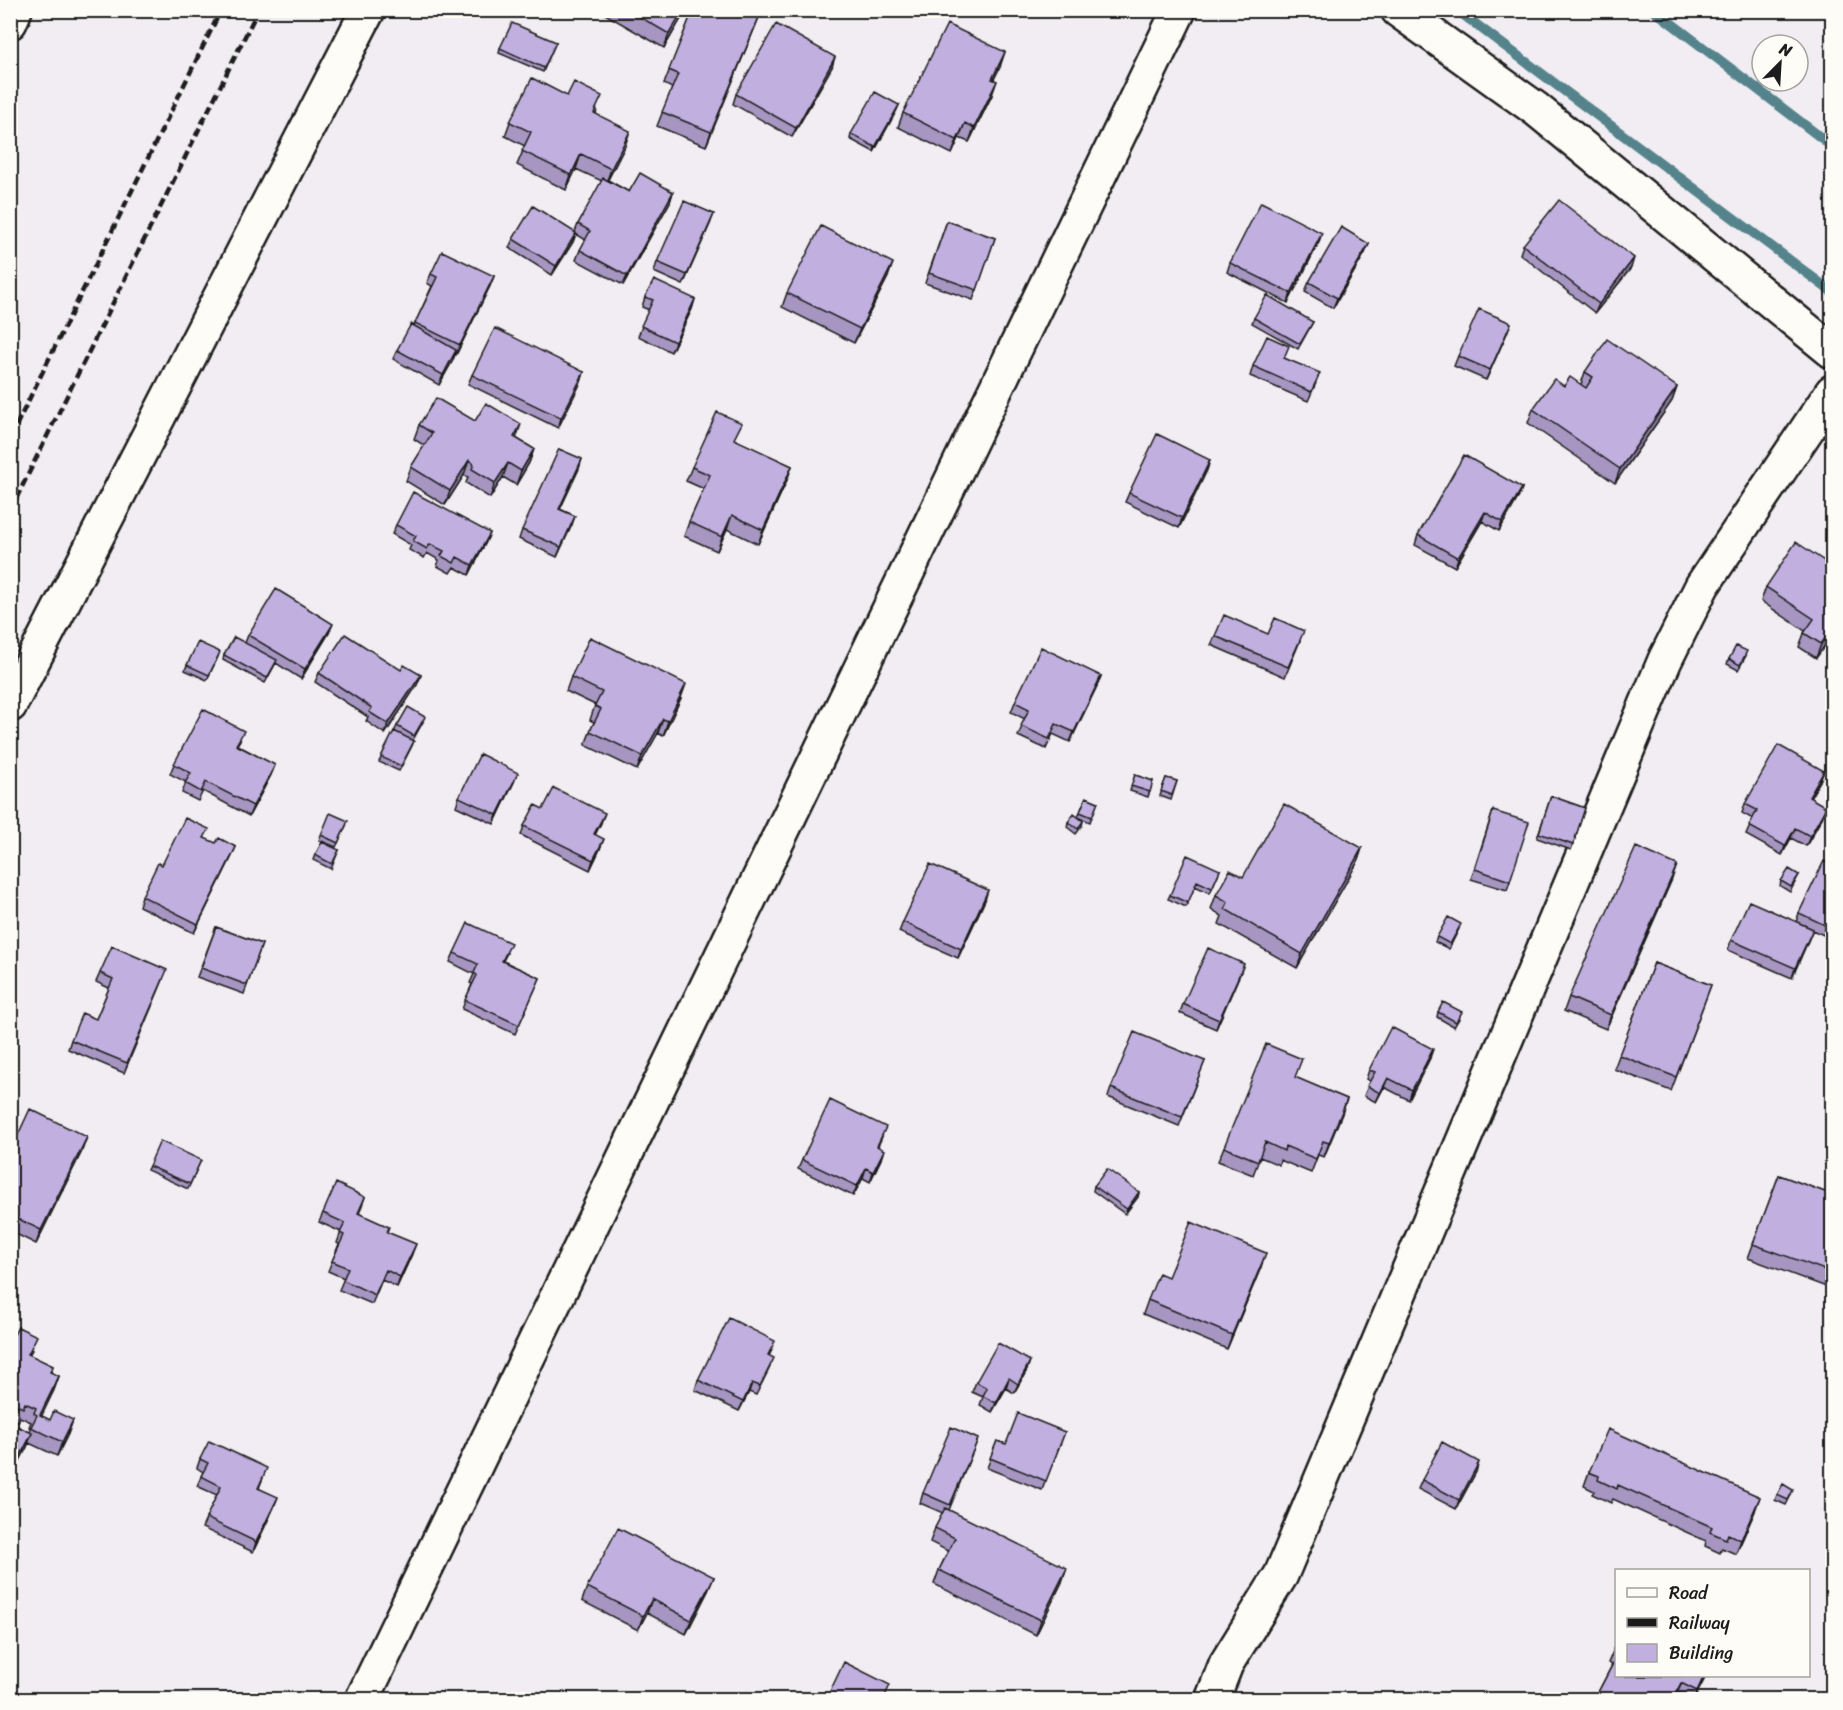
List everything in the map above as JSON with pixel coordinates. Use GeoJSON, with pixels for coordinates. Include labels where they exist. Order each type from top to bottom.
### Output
{"type":"FeatureCollection","features":[{"type":"Feature","properties":{"kind":"street"},"geometry":{"type":"LineString","coordinates":[[10,22],[15,10]]}},
{"type":"Feature","properties":{"kind":"street"},"geometry":{"type":"LineString","coordinates":[[10,705],[368,10]]}},
{"type":"Feature","properties":{"kind":"street"},"geometry":{"type":"LineString","coordinates":[[362,1700],[1179,10]]}},
{"type":"Feature","properties":{"kind":"street"},"geometry":{"type":"LineString","coordinates":[[1398,10],[1536,110],[1833,351]]}},
{"type":"Feature","properties":{"kind":"street"},"geometry":{"type":"LineString","coordinates":[[1212,1700],[1226,1664],[1281,1575],[1665,660],[1702,586],[1833,392]]}},
{"type":"Feature","properties":{"kind":"building"},"geometry":{"type":"Polygon","coordinates":[[[628,10],[683,10],[669,34],[628,10]]]}},
{"type":"Feature","properties":{"kind":"building"},"geometry":{"type":"Polygon","coordinates":[[[693,10],[762,10],[711,132],[662,112],[678,74],[669,70],[693,10]]]}},
{"type":"Feature","properties":{"kind":"building"},"geometry":{"type":"Polygon","coordinates":[[[512,23],[556,42],[544,68],[500,48],[512,23]]]}},
{"type":"Feature","properties":{"kind":"building"},"geometry":{"type":"Polygon","coordinates":[[[776,24],[835,57],[796,128],[736,94],[776,24]]]}},
{"type":"Feature","properties":{"kind":"building"},"geometry":{"type":"Polygon","coordinates":[[[947,24],[1005,52],[992,79],[997,81],[974,128],[965,123],[957,140],[903,113],[947,24]]]}},
{"type":"Feature","properties":{"kind":"building"},"geometry":{"type":"Polygon","coordinates":[[[532,78],[567,96],[574,82],[602,96],[594,113],[630,131],[611,169],[581,154],[571,175],[522,151],[531,132],[510,122],[532,78]]]}},
{"type":"Feature","properties":{"kind":"building"},"geometry":{"type":"Polygon","coordinates":[[[875,92],[899,105],[875,147],[851,134],[875,92]]]}},
{"type":"Feature","properties":{"kind":"building"},"geometry":{"type":"Polygon","coordinates":[[[640,173],[673,192],[627,276],[580,250],[590,231],[578,224],[603,178],[629,192],[640,173]]]}},
{"type":"Feature","properties":{"kind":"building"},"geometry":{"type":"Polygon","coordinates":[[[1559,200],[1634,258],[1599,304],[1523,245],[1559,200]]]}},
{"type":"Feature","properties":{"kind":"building"},"geometry":{"type":"Polygon","coordinates":[[[684,201],[714,214],[687,275],[657,262],[684,201]]]}},
{"type":"Feature","properties":{"kind":"building"},"geometry":{"type":"Polygon","coordinates":[[[1261,202],[1322,233],[1291,293],[1230,263],[1261,202]]]}},
{"type":"Feature","properties":{"kind":"building"},"geometry":{"type":"Polygon","coordinates":[[[533,206],[576,233],[556,266],[513,239],[533,206]]]}},
{"type":"Feature","properties":{"kind":"building"},"geometry":{"type":"Polygon","coordinates":[[[947,221],[995,238],[977,290],[929,273],[947,221]]]}},
{"type":"Feature","properties":{"kind":"building"},"geometry":{"type":"Polygon","coordinates":[[[821,226],[893,263],[860,329],[787,293],[821,226]]]}},
{"type":"Feature","properties":{"kind":"building"},"geometry":{"type":"Polygon","coordinates":[[[1341,227],[1369,244],[1337,298],[1309,282],[1341,227]]]}},
{"type":"Feature","properties":{"kind":"building"},"geometry":{"type":"Polygon","coordinates":[[[442,251],[494,276],[460,345],[415,323],[437,277],[431,274],[442,251]]]}},
{"type":"Feature","properties":{"kind":"building"},"geometry":{"type":"Polygon","coordinates":[[[654,280],[695,299],[675,342],[641,326],[653,300],[645,297],[654,280]]]}},
{"type":"Feature","properties":{"kind":"building"},"geometry":{"type":"Polygon","coordinates":[[[1267,295],[1313,322],[1300,344],[1254,318],[1267,295]]]}},
{"type":"Feature","properties":{"kind":"building"},"geometry":{"type":"Polygon","coordinates":[[[1479,309],[1511,323],[1490,370],[1458,356],[1479,309]]]}},
{"type":"Feature","properties":{"kind":"building"},"geometry":{"type":"Polygon","coordinates":[[[411,324],[456,350],[443,375],[397,350],[411,324]]]}},
{"type":"Feature","properties":{"kind":"building"},"geometry":{"type":"Polygon","coordinates":[[[495,328],[584,372],[561,418],[472,375],[495,328]]]}},
{"type":"Feature","properties":{"kind":"building"},"geometry":{"type":"Polygon","coordinates":[[[1267,336],[1289,346],[1284,358],[1320,373],[1311,392],[1253,366],[1267,336]]]}},
{"type":"Feature","properties":{"kind":"building"},"geometry":{"type":"Polygon","coordinates":[[[1607,339],[1677,387],[1620,469],[1533,409],[1554,379],[1564,386],[1570,377],[1586,388],[1593,377],[1585,372],[1607,339]]]}},
{"type":"Feature","properties":{"kind":"building"},"geometry":{"type":"Polygon","coordinates":[[[436,398],[475,421],[486,403],[521,424],[514,437],[534,449],[521,471],[508,463],[495,483],[472,469],[474,464],[469,460],[450,491],[411,467],[432,433],[419,425],[436,398]]]}},
{"type":"Feature","properties":{"kind":"building"},"geometry":{"type":"Polygon","coordinates":[[[717,412],[742,423],[734,439],[792,466],[763,530],[732,515],[722,537],[689,522],[710,475],[692,467],[717,412]]]}},
{"type":"Feature","properties":{"kind":"building"},"geometry":{"type":"Polygon","coordinates":[[[1157,434],[1210,460],[1182,518],[1129,493],[1157,434]]]}},
{"type":"Feature","properties":{"kind":"building"},"geometry":{"type":"Polygon","coordinates":[[[559,449],[582,459],[559,509],[575,516],[561,547],[522,530],[559,449]]]}},
{"type":"Feature","properties":{"kind":"building"},"geometry":{"type":"Polygon","coordinates":[[[1464,455],[1522,488],[1502,522],[1485,512],[1458,558],[1418,535],[1464,455]]]}},
{"type":"Feature","properties":{"kind":"building"},"geometry":{"type":"Polygon","coordinates":[[[413,492],[490,533],[472,565],[457,557],[454,563],[441,556],[444,551],[430,544],[427,549],[413,541],[416,536],[396,525],[413,492]]]}},
{"type":"Feature","properties":{"kind":"building"},"geometry":{"type":"Polygon","coordinates":[[[1796,542],[1833,567],[1833,631],[1831,630],[1821,644],[1804,633],[1814,619],[1766,587],[1796,542]]]}},
{"type":"Feature","properties":{"kind":"building"},"geometry":{"type":"Polygon","coordinates":[[[276,589],[333,624],[305,669],[248,635],[276,589]]]}},
{"type":"Feature","properties":{"kind":"building"},"geometry":{"type":"Polygon","coordinates":[[[1224,615],[1268,634],[1275,618],[1304,631],[1288,667],[1215,636],[1224,615]]]}},
{"type":"Feature","properties":{"kind":"building"},"geometry":{"type":"Polygon","coordinates":[[[345,634],[401,670],[404,665],[421,675],[388,724],[369,712],[372,708],[319,673],[345,634]]]}},
{"type":"Feature","properties":{"kind":"building"},"geometry":{"type":"Polygon","coordinates":[[[234,637],[277,660],[267,678],[224,655],[234,637]]]}},
{"type":"Feature","properties":{"kind":"building"},"geometry":{"type":"Polygon","coordinates":[[[590,637],[686,684],[668,721],[663,719],[642,756],[590,731],[601,709],[595,706],[602,692],[571,677],[590,637]]]}},
{"type":"Feature","properties":{"kind":"building"},"geometry":{"type":"Polygon","coordinates":[[[198,642],[220,652],[209,675],[187,665],[198,642]]]}},
{"type":"Feature","properties":{"kind":"building"},"geometry":{"type":"Polygon","coordinates":[[[1736,646],[1747,651],[1740,665],[1729,659],[1736,646]]]}},
{"type":"Feature","properties":{"kind":"building"},"geometry":{"type":"Polygon","coordinates":[[[1041,647],[1101,676],[1074,732],[1056,724],[1049,739],[1021,726],[1029,709],[1015,702],[1041,647]]]}},
{"type":"Feature","properties":{"kind":"building"},"geometry":{"type":"Polygon","coordinates":[[[408,707],[425,717],[414,736],[397,726],[408,707]]]}},
{"type":"Feature","properties":{"kind":"building"},"geometry":{"type":"Polygon","coordinates":[[[203,709],[244,731],[236,745],[275,765],[253,806],[206,782],[201,792],[185,783],[191,773],[174,764],[203,709]]]}},
{"type":"Feature","properties":{"kind":"building"},"geometry":{"type":"Polygon","coordinates":[[[394,731],[414,741],[401,766],[381,757],[394,731]]]}},
{"type":"Feature","properties":{"kind":"building"},"geometry":{"type":"Polygon","coordinates":[[[1778,745],[1824,771],[1809,797],[1826,807],[1810,836],[1795,828],[1785,846],[1749,826],[1757,810],[1745,804],[1778,745]]]}},
{"type":"Feature","properties":{"kind":"building"},"geometry":{"type":"Polygon","coordinates":[[[480,754],[518,773],[497,815],[459,797],[480,754]]]}},
{"type":"Feature","properties":{"kind":"building"},"geometry":{"type":"Polygon","coordinates":[[[1135,775],[1153,781],[1150,792],[1131,786],[1135,775]]]}},
{"type":"Feature","properties":{"kind":"building"},"geometry":{"type":"Polygon","coordinates":[[[1166,778],[1177,781],[1172,795],[1161,791],[1166,778]]]}},
{"type":"Feature","properties":{"kind":"building"},"geometry":{"type":"Polygon","coordinates":[[[554,788],[605,813],[594,834],[604,839],[593,860],[524,826],[535,805],[543,809],[554,788]]]}},
{"type":"Feature","properties":{"kind":"building"},"geometry":{"type":"Polygon","coordinates":[[[1551,796],[1585,808],[1573,845],[1539,833],[1551,796]]]}},
{"type":"Feature","properties":{"kind":"building"},"geometry":{"type":"Polygon","coordinates":[[[1086,797],[1098,802],[1092,817],[1080,812],[1086,797]]]}},
{"type":"Feature","properties":{"kind":"building"},"geometry":{"type":"Polygon","coordinates":[[[1284,804],[1362,848],[1302,954],[1225,909],[1228,902],[1216,895],[1230,870],[1243,877],[1284,804]]]}},
{"type":"Feature","properties":{"kind":"building"},"geometry":{"type":"Polygon","coordinates":[[[1493,811],[1529,822],[1510,881],[1475,869],[1493,811]]]}},
{"type":"Feature","properties":{"kind":"building"},"geometry":{"type":"Polygon","coordinates":[[[330,813],[348,821],[338,843],[321,835],[330,813]]]}},
{"type":"Feature","properties":{"kind":"building"},"geometry":{"type":"Polygon","coordinates":[[[1074,814],[1083,821],[1078,829],[1068,822],[1074,814]]]}},
{"type":"Feature","properties":{"kind":"building"},"geometry":{"type":"Polygon","coordinates":[[[185,818],[209,829],[204,838],[216,843],[219,838],[236,847],[198,924],[142,896],[158,863],[162,865],[185,818]]]}},
{"type":"Feature","properties":{"kind":"building"},"geometry":{"type":"Polygon","coordinates":[[[322,842],[339,850],[332,864],[315,855],[322,842]]]}},
{"type":"Feature","properties":{"kind":"building"},"geometry":{"type":"Polygon","coordinates":[[[1636,847],[1677,865],[1611,1015],[1569,997],[1636,847]]]}},
{"type":"Feature","properties":{"kind":"building"},"geometry":{"type":"Polygon","coordinates":[[[1187,855],[1220,870],[1212,888],[1197,881],[1188,903],[1170,895],[1187,855]]]}},
{"type":"Feature","properties":{"kind":"building"},"geometry":{"type":"Polygon","coordinates":[[[1824,861],[1833,865],[1833,920],[1829,927],[1799,913],[1824,861]]]}},
{"type":"Feature","properties":{"kind":"building"},"geometry":{"type":"Polygon","coordinates":[[[930,864],[988,890],[961,949],[903,922],[930,864]]]}},
{"type":"Feature","properties":{"kind":"building"},"geometry":{"type":"Polygon","coordinates":[[[1789,869],[1799,875],[1791,887],[1781,881],[1789,869]]]}},
{"type":"Feature","properties":{"kind":"building"},"geometry":{"type":"Polygon","coordinates":[[[1749,901],[1813,929],[1795,968],[1731,940],[1749,901]]]}},
{"type":"Feature","properties":{"kind":"building"},"geometry":{"type":"Polygon","coordinates":[[[1448,917],[1461,924],[1450,944],[1437,937],[1448,917]]]}},
{"type":"Feature","properties":{"kind":"building"},"geometry":{"type":"Polygon","coordinates":[[[468,923],[511,943],[502,961],[540,978],[519,1025],[465,1000],[477,975],[474,973],[478,964],[454,953],[468,923]]]}},
{"type":"Feature","properties":{"kind":"building"},"geometry":{"type":"Polygon","coordinates":[[[216,927],[262,944],[247,985],[201,968],[216,927]]]}},
{"type":"Feature","properties":{"kind":"building"},"geometry":{"type":"Polygon","coordinates":[[[112,946],[167,970],[127,1063],[71,1040],[82,1013],[96,1019],[113,979],[100,973],[112,946]]]}},
{"type":"Feature","properties":{"kind":"building"},"geometry":{"type":"Polygon","coordinates":[[[1208,948],[1244,964],[1219,1020],[1183,1004],[1208,948]]]}},
{"type":"Feature","properties":{"kind":"building"},"geometry":{"type":"Polygon","coordinates":[[[1654,963],[1711,985],[1676,1077],[1619,1055],[1654,963]]]}},
{"type":"Feature","properties":{"kind":"building"},"geometry":{"type":"Polygon","coordinates":[[[1443,1002],[1462,1012],[1456,1022],[1438,1012],[1443,1002]]]}},
{"type":"Feature","properties":{"kind":"building"},"geometry":{"type":"Polygon","coordinates":[[[1391,1027],[1433,1049],[1412,1090],[1388,1078],[1380,1093],[1367,1086],[1375,1072],[1369,1070],[1391,1027]]]}},
{"type":"Feature","properties":{"kind":"building"},"geometry":{"type":"Polygon","coordinates":[[[1134,1032],[1205,1061],[1182,1117],[1111,1088],[1134,1032]]]}},
{"type":"Feature","properties":{"kind":"building"},"geometry":{"type":"Polygon","coordinates":[[[1266,1044],[1302,1059],[1295,1077],[1347,1099],[1329,1143],[1323,1141],[1316,1159],[1285,1146],[1284,1151],[1265,1142],[1258,1161],[1224,1147],[1266,1044]]]}},
{"type":"Feature","properties":{"kind":"building"},"geometry":{"type":"Polygon","coordinates":[[[830,1100],[886,1127],[877,1146],[884,1150],[873,1172],[866,1168],[857,1186],[802,1160],[830,1100]]]}},
{"type":"Feature","properties":{"kind":"building"},"geometry":{"type":"Polygon","coordinates":[[[30,1109],[87,1137],[41,1230],[10,1215],[10,1134],[17,1137],[30,1109]]]}},
{"type":"Feature","properties":{"kind":"building"},"geometry":{"type":"Polygon","coordinates":[[[160,1141],[201,1160],[190,1184],[149,1166],[160,1141]]]}},
{"type":"Feature","properties":{"kind":"building"},"geometry":{"type":"Polygon","coordinates":[[[1107,1169],[1139,1192],[1127,1209],[1094,1186],[1107,1169]]]}},
{"type":"Feature","properties":{"kind":"building"},"geometry":{"type":"Polygon","coordinates":[[[1779,1175],[1833,1195],[1833,1273],[1753,1244],[1779,1175]]]}},
{"type":"Feature","properties":{"kind":"building"},"geometry":{"type":"Polygon","coordinates":[[[336,1183],[365,1197],[358,1213],[389,1227],[387,1232],[416,1244],[400,1277],[386,1270],[375,1295],[343,1280],[348,1268],[332,1261],[344,1235],[340,1233],[345,1223],[323,1213],[336,1183]]]}},
{"type":"Feature","properties":{"kind":"building"},"geometry":{"type":"Polygon","coordinates":[[[1191,1222],[1266,1253],[1232,1335],[1148,1300],[1159,1273],[1168,1277],[1191,1222]]]}},
{"type":"Feature","properties":{"kind":"building"},"geometry":{"type":"Polygon","coordinates":[[[729,1318],[775,1341],[768,1355],[774,1358],[760,1386],[752,1383],[743,1402],[698,1380],[729,1318]]]}},
{"type":"Feature","properties":{"kind":"building"},"geometry":{"type":"Polygon","coordinates":[[[18,1327],[37,1336],[28,1354],[53,1366],[50,1372],[59,1376],[40,1415],[50,1420],[54,1411],[73,1420],[62,1442],[31,1427],[37,1415],[34,1413],[36,1408],[25,1403],[23,1408],[10,1402],[10,1342],[18,1327]]]}},
{"type":"Feature","properties":{"kind":"building"},"geometry":{"type":"Polygon","coordinates":[[[998,1343],[1030,1361],[1018,1384],[1009,1378],[996,1403],[983,1396],[987,1388],[976,1382],[998,1343]]]}},
{"type":"Feature","properties":{"kind":"building"},"geometry":{"type":"Polygon","coordinates":[[[1018,1413],[1065,1432],[1046,1481],[990,1458],[997,1441],[1006,1444],[1018,1413]]]}},
{"type":"Feature","properties":{"kind":"building"},"geometry":{"type":"Polygon","coordinates":[[[10,1423],[32,1433],[10,1476],[10,1423]]]}},
{"type":"Feature","properties":{"kind":"building"},"geometry":{"type":"Polygon","coordinates":[[[951,1427],[978,1439],[950,1505],[923,1493],[951,1427]]]}},
{"type":"Feature","properties":{"kind":"building"},"geometry":{"type":"Polygon","coordinates":[[[1608,1429],[1760,1497],[1741,1540],[1728,1534],[1726,1539],[1710,1532],[1712,1527],[1618,1485],[1617,1489],[1598,1480],[1599,1476],[1589,1472],[1608,1429]]]}},
{"type":"Feature","properties":{"kind":"building"},"geometry":{"type":"Polygon","coordinates":[[[209,1441],[267,1468],[258,1488],[278,1497],[256,1542],[206,1518],[221,1486],[201,1476],[208,1463],[200,1459],[209,1441]]]}},
{"type":"Feature","properties":{"kind":"building"},"geometry":{"type":"Polygon","coordinates":[[[1442,1442],[1479,1462],[1459,1500],[1422,1480],[1442,1442]]]}},
{"type":"Feature","properties":{"kind":"building"},"geometry":{"type":"Polygon","coordinates":[[[1783,1484],[1793,1490],[1788,1500],[1777,1495],[1783,1484]]]}},
{"type":"Feature","properties":{"kind":"building"},"geometry":{"type":"Polygon","coordinates":[[[945,1508],[1067,1568],[1041,1620],[939,1570],[955,1538],[935,1528],[945,1508]]]}},
{"type":"Feature","properties":{"kind":"building"},"geometry":{"type":"Polygon","coordinates":[[[618,1528],[714,1577],[691,1620],[652,1599],[643,1616],[587,1587],[618,1528]]]}},
{"type":"Feature","properties":{"kind":"building"},"geometry":{"type":"Polygon","coordinates":[[[1833,1547],[1833,1561],[1828,1560],[1833,1547]]]}},
{"type":"Feature","properties":{"kind":"building"},"geometry":{"type":"Polygon","coordinates":[[[1615,1660],[1615,1677],[1704,1677],[1697,1691],[1681,1683],[1672,1700],[1594,1700],[1615,1660]]]}},
{"type":"Feature","properties":{"kind":"building"},"geometry":{"type":"Polygon","coordinates":[[[844,1662],[890,1685],[883,1700],[826,1700],[844,1662]]]}},
{"type":"Feature","properties":{"kind":"waterway"},"geometry":{"type":"LineString","coordinates":[[1457,10],[1832,292]]}},
{"type":"Feature","properties":{"kind":"waterway"},"geometry":{"type":"LineString","coordinates":[[1654,10],[1832,146]]}},
{"type":"Feature","properties":{"kind":"railway"},"geometry":{"type":"LineString","coordinates":[[10,438],[221,10]]}},
{"type":"Feature","properties":{"kind":"railway"},"geometry":{"type":"LineString","coordinates":[[10,511],[258,10]]}}]}
